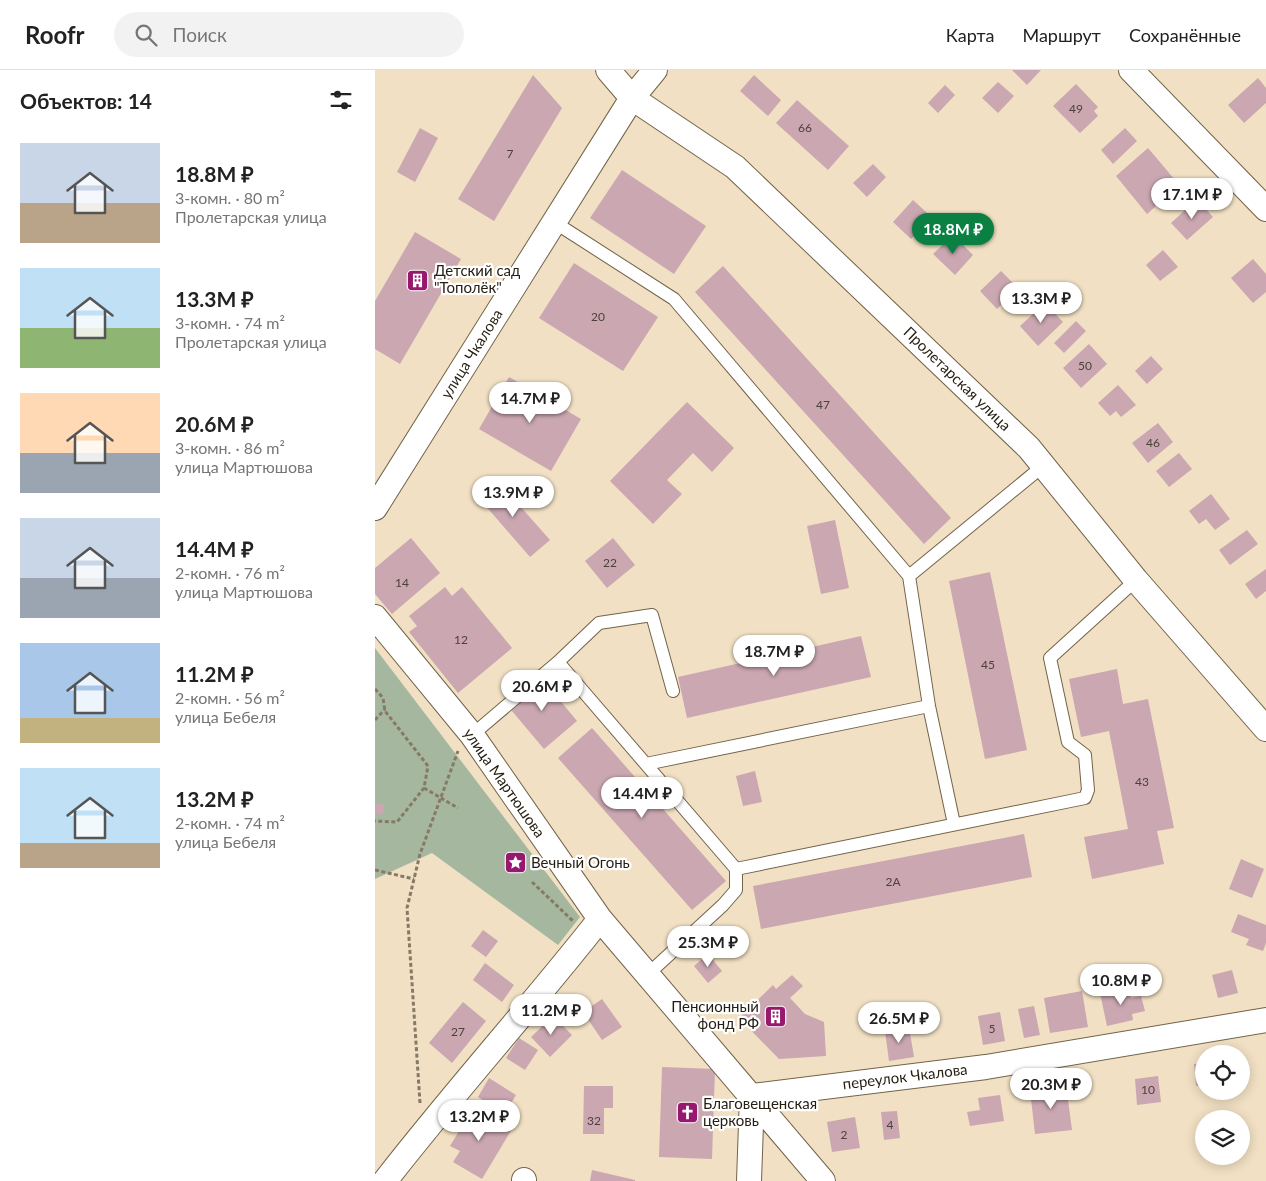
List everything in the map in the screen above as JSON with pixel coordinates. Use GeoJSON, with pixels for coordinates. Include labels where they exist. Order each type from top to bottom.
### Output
{"type":"FeatureCollection","features":[{"type":"Feature","properties":{"kind":"street","name":"Пролетарская улица"},"geometry":{"type":"LineString","coordinates":[[608,70],[632,98],[735,167],[1029,448],[1137,580],[1266,730]]}},
{"type":"Feature","properties":{"kind":"street","name":"улица Чкалова"},"geometry":{"type":"LineString","coordinates":[[375,508],[632,98],[655,70]]}},
{"type":"Feature","properties":{"kind":"street"},"geometry":{"type":"LineString","coordinates":[[1131,70],[1266,209]]}},
{"type":"Feature","properties":{"kind":"street","name":"улица Мартюшова"},"geometry":{"type":"LineString","coordinates":[[375,617],[472,735],[600,919],[823,1181]]}},
{"type":"Feature","properties":{"kind":"street"},"geometry":{"type":"LineString","coordinates":[[385,1181],[422,1134],[562,969],[600,919]]}},
{"type":"Feature","properties":{"kind":"street","name":"переулок Чкалова"},"geometry":{"type":"LineString","coordinates":[[752,1096],[986,1067],[1266,1020]]}},
{"type":"Feature","properties":{"kind":"street"},"geometry":{"type":"LineString","coordinates":[[749,1181],[752,1096]]}},
{"type":"Feature","properties":{"kind":"lane"},"geometry":{"type":"LineString","coordinates":[[554,222],[674,299],[909,576],[929,706],[954,824]]}},
{"type":"Feature","properties":{"kind":"lane"},"geometry":{"type":"LineString","coordinates":[[909,576],[1043,466]]}},
{"type":"Feature","properties":{"kind":"lane"},"geometry":{"type":"LineString","coordinates":[[736,868],[1085,798],[1088,790],[1085,755],[1069,742],[1049,658],[1137,580]]}},
{"type":"Feature","properties":{"kind":"lane"},"geometry":{"type":"LineString","coordinates":[[472,735],[558,662],[599,623],[652,615],[673,691]]}},
{"type":"Feature","properties":{"kind":"lane"},"geometry":{"type":"LineString","coordinates":[[558,662],[736,868],[736,890],[723,905],[647,975]]}},
{"type":"Feature","properties":{"kind":"lane"},"geometry":{"type":"LineString","coordinates":[[646,764],[929,706]]}},
{"type":"Feature","properties":{"kind":"path"},"geometry":{"type":"LineString","coordinates":[[375,689],[383,698],[385,709],[428,766],[424,788],[397,822],[375,820]]}},
{"type":"Feature","properties":{"kind":"path"},"geometry":{"type":"LineString","coordinates":[[375,720],[385,709]]}},
{"type":"Feature","properties":{"kind":"path"},"geometry":{"type":"LineString","coordinates":[[422,1134],[407,908],[420,854],[460,746],[472,735]]}},
{"type":"Feature","properties":{"kind":"path"},"geometry":{"type":"LineString","coordinates":[[424,788],[457,808]]}},
{"type":"Feature","properties":{"kind":"path"},"geometry":{"type":"LineString","coordinates":[[375,870],[414,879]]}},
{"type":"Feature","properties":{"kind":"path"},"geometry":{"type":"LineString","coordinates":[[532,882],[565,913]]}},
{"type":"Feature","properties":{"kind":"green space"},"geometry":{"type":"Polygon","coordinates":[[[375,648],[580,917],[558,945],[432,853],[375,879],[375,648]]]}},
{"type":"Feature","properties":{"kind":"building"},"geometry":{"type":"Polygon","coordinates":[[[1012,70],[1041,70],[1027,85],[1012,70]]]}},
{"type":"Feature","properties":{"kind":"building"},"geometry":{"type":"Polygon","coordinates":[[[533,75],[562,108],[494,221],[458,199],[533,75]]]}},
{"type":"Feature","properties":{"kind":"building"},"geometry":{"type":"Polygon","coordinates":[[[754,75],[781,100],[768,116],[740,91],[754,75]]]}},
{"type":"Feature","properties":{"kind":"building"},"geometry":{"type":"Polygon","coordinates":[[[1258,78],[1266,88],[1266,103],[1244,123],[1228,105],[1258,78]]]}},
{"type":"Feature","properties":{"kind":"building"},"geometry":{"type":"Polygon","coordinates":[[[998,82],[1014,96],[998,113],[982,98],[998,82]]]}},
{"type":"Feature","properties":{"kind":"building"},"geometry":{"type":"Polygon","coordinates":[[[1076,84],[1098,107],[1094,111],[1098,116],[1080,133],[1053,106],[1076,84]]]}},
{"type":"Feature","properties":{"kind":"building"},"geometry":{"type":"Polygon","coordinates":[[[945,85],[955,95],[938,113],[928,103],[945,85]]]}},
{"type":"Feature","properties":{"kind":"building"},"geometry":{"type":"Polygon","coordinates":[[[797,100],[849,146],[828,170],[776,123],[797,100]]]}},
{"type":"Feature","properties":{"kind":"building"},"geometry":{"type":"Polygon","coordinates":[[[420,128],[438,138],[415,182],[397,172],[420,128]]]}},
{"type":"Feature","properties":{"kind":"building"},"geometry":{"type":"Polygon","coordinates":[[[1125,128],[1137,141],[1113,164],[1101,150],[1125,128]]]}},
{"type":"Feature","properties":{"kind":"building"},"geometry":{"type":"Polygon","coordinates":[[[1148,148],[1175,180],[1158,195],[1163,200],[1147,214],[1116,176],[1148,148]]]}},
{"type":"Feature","properties":{"kind":"building"},"geometry":{"type":"Polygon","coordinates":[[[873,164],[886,177],[867,197],[853,183],[873,164]]]}},
{"type":"Feature","properties":{"kind":"building"},"geometry":{"type":"Polygon","coordinates":[[[622,170],[706,226],[674,274],[590,218],[622,170]]]}},
{"type":"Feature","properties":{"kind":"building"},"geometry":{"type":"Polygon","coordinates":[[[1197,199],[1213,217],[1187,240],[1171,223],[1197,199]]]}},
{"type":"Feature","properties":{"kind":"building"},"geometry":{"type":"Polygon","coordinates":[[[913,200],[937,222],[922,239],[916,234],[911,239],[893,222],[913,200]]]}},
{"type":"Feature","properties":{"kind":"building","name":"Детский сад \"Тополёк\""},"geometry":{"type":"Polygon","coordinates":[[[415,232],[461,259],[400,364],[375,349],[375,301],[415,232]]]}},
{"type":"Feature","properties":{"kind":"building"},"geometry":{"type":"Polygon","coordinates":[[[953,235],[973,255],[955,275],[933,254],[953,235]]]}},
{"type":"Feature","properties":{"kind":"building"},"geometry":{"type":"Polygon","coordinates":[[[1163,250],[1178,267],[1160,281],[1146,265],[1163,250]]]}},
{"type":"Feature","properties":{"kind":"building"},"geometry":{"type":"Polygon","coordinates":[[[1253,259],[1266,274],[1266,292],[1253,303],[1231,278],[1253,259]]]}},
{"type":"Feature","properties":{"kind":"building"},"geometry":{"type":"Polygon","coordinates":[[[574,263],[658,317],[623,371],[539,318],[574,263]]]}},
{"type":"Feature","properties":{"kind":"building"},"geometry":{"type":"Polygon","coordinates":[[[723,266],[951,518],[924,544],[695,292],[723,266]]]}},
{"type":"Feature","properties":{"kind":"building"},"geometry":{"type":"Polygon","coordinates":[[[1001,271],[1018,288],[997,309],[980,291],[1001,271]]]}},
{"type":"Feature","properties":{"kind":"building"},"geometry":{"type":"Polygon","coordinates":[[[1045,303],[1063,322],[1038,346],[1020,326],[1045,303]]]}},
{"type":"Feature","properties":{"kind":"building"},"geometry":{"type":"Polygon","coordinates":[[[1076,321],[1086,331],[1064,353],[1054,343],[1076,321]]]}},
{"type":"Feature","properties":{"kind":"building"},"geometry":{"type":"Polygon","coordinates":[[[1089,344],[1107,364],[1081,388],[1063,368],[1089,344]]]}},
{"type":"Feature","properties":{"kind":"building"},"geometry":{"type":"Polygon","coordinates":[[[1151,356],[1163,369],[1147,384],[1135,371],[1151,356]]]}},
{"type":"Feature","properties":{"kind":"building"},"geometry":{"type":"Polygon","coordinates":[[[509,377],[581,419],[551,471],[479,429],[509,377]]]}},
{"type":"Feature","properties":{"kind":"building"},"geometry":{"type":"Polygon","coordinates":[[[1118,385],[1136,405],[1121,417],[1116,411],[1110,416],[1098,403],[1118,385]]]}},
{"type":"Feature","properties":{"kind":"building"},"geometry":{"type":"Polygon","coordinates":[[[687,402],[734,448],[712,472],[693,453],[667,480],[682,494],[653,524],[610,481],[687,402]]]}},
{"type":"Feature","properties":{"kind":"building"},"geometry":{"type":"Polygon","coordinates":[[[1158,423],[1173,442],[1148,463],[1132,443],[1158,423]]]}},
{"type":"Feature","properties":{"kind":"building"},"geometry":{"type":"Polygon","coordinates":[[[1179,453],[1192,469],[1169,487],[1156,471],[1179,453]]]}},
{"type":"Feature","properties":{"kind":"building"},"geometry":{"type":"Polygon","coordinates":[[[496,479],[550,540],[530,557],[477,496],[496,479]]]}},
{"type":"Feature","properties":{"kind":"building"},"geometry":{"type":"Polygon","coordinates":[[[1211,494],[1230,519],[1215,530],[1206,519],[1199,524],[1189,511],[1211,494]]]}},
{"type":"Feature","properties":{"kind":"building"},"geometry":{"type":"Polygon","coordinates":[[[835,520],[849,588],[821,594],[807,526],[835,520]]]}},
{"type":"Feature","properties":{"kind":"building"},"geometry":{"type":"Polygon","coordinates":[[[1247,530],[1258,544],[1230,565],[1219,550],[1247,530]]]}},
{"type":"Feature","properties":{"kind":"building"},"geometry":{"type":"Polygon","coordinates":[[[411,538],[440,573],[392,614],[375,594],[375,568],[411,538]]]}},
{"type":"Feature","properties":{"kind":"building"},"geometry":{"type":"Polygon","coordinates":[[[613,538],[635,565],[607,588],[585,561],[613,538]]]}},
{"type":"Feature","properties":{"kind":"building"},"geometry":{"type":"Polygon","coordinates":[[[1266,569],[1266,591],[1256,599],[1245,584],[1266,569]]]}},
{"type":"Feature","properties":{"kind":"building"},"geometry":{"type":"Polygon","coordinates":[[[990,572],[1027,750],[985,759],[949,581],[990,572]]]}},
{"type":"Feature","properties":{"kind":"building"},"geometry":{"type":"Polygon","coordinates":[[[445,587],[452,596],[462,587],[512,648],[458,693],[409,632],[417,626],[409,616],[445,587]]]}},
{"type":"Feature","properties":{"kind":"building"},"geometry":{"type":"Polygon","coordinates":[[[861,636],[871,677],[687,718],[678,677],[861,636]]]}},
{"type":"Feature","properties":{"kind":"building"},"geometry":{"type":"Polygon","coordinates":[[[1117,669],[1123,704],[1148,699],[1174,828],[1157,831],[1164,864],[1092,879],[1084,837],[1128,829],[1109,731],[1081,737],[1069,679],[1117,669]]]}},
{"type":"Feature","properties":{"kind":"building"},"geometry":{"type":"Polygon","coordinates":[[[540,676],[577,721],[544,749],[506,704],[540,676]]]}},
{"type":"Feature","properties":{"kind":"building"},"geometry":{"type":"Polygon","coordinates":[[[592,728],[726,881],[692,910],[558,758],[592,728]]]}},
{"type":"Feature","properties":{"kind":"building"},"geometry":{"type":"Polygon","coordinates":[[[755,771],[762,802],[743,806],[736,776],[755,771]]]}},
{"type":"Feature","properties":{"kind":"building"},"geometry":{"type":"Polygon","coordinates":[[[381,804],[384,807],[383,813],[375,813],[375,805],[381,804]]]}},
{"type":"Feature","properties":{"kind":"building"},"geometry":{"type":"Polygon","coordinates":[[[1024,834],[1032,877],[761,929],[753,886],[1024,834]]]}},
{"type":"Feature","properties":{"kind":"building"},"geometry":{"type":"Polygon","coordinates":[[[1241,859],[1264,869],[1252,898],[1229,889],[1241,859]]]}},
{"type":"Feature","properties":{"kind":"building"},"geometry":{"type":"Polygon","coordinates":[[[1238,914],[1266,925],[1266,943],[1263,951],[1246,945],[1249,939],[1231,932],[1238,914]]]}},
{"type":"Feature","properties":{"kind":"building"},"geometry":{"type":"Polygon","coordinates":[[[483,930],[498,941],[486,957],[471,946],[483,930]]]}},
{"type":"Feature","properties":{"kind":"building"},"geometry":{"type":"Polygon","coordinates":[[[708,954],[722,971],[708,983],[694,966],[708,954]]]}},
{"type":"Feature","properties":{"kind":"building"},"geometry":{"type":"Polygon","coordinates":[[[485,963],[514,985],[502,1002],[473,980],[485,963]]]}},
{"type":"Feature","properties":{"kind":"building"},"geometry":{"type":"Polygon","coordinates":[[[1232,970],[1238,993],[1218,998],[1212,975],[1232,970]]]}},
{"type":"Feature","properties":{"kind":"building","name":"Пенсионный фонд РФ"},"geometry":{"type":"Polygon","coordinates":[[[792,975],[803,986],[790,998],[805,1014],[824,1022],[826,1056],[779,1059],[739,1018],[773,985],[776,989],[792,975]]]}},
{"type":"Feature","properties":{"kind":"building"},"geometry":{"type":"Polygon","coordinates":[[[1129,987],[1131,998],[1141,996],[1145,1011],[1132,1014],[1133,1020],[1107,1026],[1100,993],[1129,987]]]}},
{"type":"Feature","properties":{"kind":"building"},"geometry":{"type":"Polygon","coordinates":[[[1082,991],[1088,1027],[1050,1033],[1044,998],[1082,991]]]}},
{"type":"Feature","properties":{"kind":"building"},"geometry":{"type":"Polygon","coordinates":[[[602,999],[622,1027],[602,1040],[583,1012],[602,999]]]}},
{"type":"Feature","properties":{"kind":"building"},"geometry":{"type":"Polygon","coordinates":[[[463,1002],[486,1021],[452,1063],[429,1043],[463,1002]]]}},
{"type":"Feature","properties":{"kind":"building"},"geometry":{"type":"Polygon","coordinates":[[[1034,1006],[1040,1035],[1024,1038],[1018,1009],[1034,1006]]]}},
{"type":"Feature","properties":{"kind":"building"},"geometry":{"type":"Polygon","coordinates":[[[1000,1012],[1005,1041],[983,1045],[978,1016],[1000,1012]]]}},
{"type":"Feature","properties":{"kind":"building"},"geometry":{"type":"Polygon","coordinates":[[[553,1016],[572,1035],[550,1057],[531,1037],[553,1016]]]}},
{"type":"Feature","properties":{"kind":"building"},"geometry":{"type":"Polygon","coordinates":[[[909,1027],[914,1057],[889,1061],[885,1031],[909,1027]]]}},
{"type":"Feature","properties":{"kind":"building"},"geometry":{"type":"Polygon","coordinates":[[[519,1038],[538,1050],[525,1070],[506,1058],[519,1038]]]}},
{"type":"Feature","properties":{"kind":"building","name":"Благовещенская церковь"},"geometry":{"type":"Polygon","coordinates":[[[662,1067],[715,1069],[712,1159],[659,1157],[662,1067]]]}},
{"type":"Feature","properties":{"kind":"building"},"geometry":{"type":"Polygon","coordinates":[[[1158,1076],[1161,1102],[1137,1105],[1135,1079],[1158,1076]]]}},
{"type":"Feature","properties":{"kind":"building"},"geometry":{"type":"Polygon","coordinates":[[[489,1078],[516,1095],[505,1114],[478,1097],[489,1078]]]}},
{"type":"Feature","properties":{"kind":"building"},"geometry":{"type":"Polygon","coordinates":[[[1066,1085],[1072,1130],[1035,1134],[1030,1090],[1066,1085]]]}},
{"type":"Feature","properties":{"kind":"building"},"geometry":{"type":"Polygon","coordinates":[[[584,1086],[613,1086],[613,1108],[604,1108],[604,1134],[583,1134],[584,1086]]]}},
{"type":"Feature","properties":{"kind":"building"},"geometry":{"type":"Polygon","coordinates":[[[1000,1095],[1004,1121],[970,1126],[967,1112],[980,1110],[978,1098],[1000,1095]]]}},
{"type":"Feature","properties":{"kind":"building"},"geometry":{"type":"Polygon","coordinates":[[[474,1106],[512,1129],[482,1179],[453,1162],[460,1151],[450,1146],[474,1106]]]}},
{"type":"Feature","properties":{"kind":"building"},"geometry":{"type":"Polygon","coordinates":[[[897,1111],[900,1138],[884,1140],[881,1112],[897,1111]]]}},
{"type":"Feature","properties":{"kind":"building"},"geometry":{"type":"Polygon","coordinates":[[[855,1117],[860,1148],[832,1152],[827,1122],[855,1117]]]}},
{"type":"Feature","properties":{"kind":"building"},"geometry":{"type":"Polygon","coordinates":[[[592,1170],[635,1180],[635,1181],[590,1181],[592,1170]]]}},
{"type":"Feature","properties":{"kind":"place","name":"Детский сад \"Тополёк\""},"geometry":{"type":"Point","coordinates":[418,280]}},
{"type":"Feature","properties":{"kind":"place","name":"Вечный Огонь"},"geometry":{"type":"Point","coordinates":[515,863]}},
{"type":"Feature","properties":{"kind":"place","name":"Пенсионный фонд РФ"},"geometry":{"type":"Point","coordinates":[775,1016]}},
{"type":"Feature","properties":{"kind":"place","name":"Благовещенская церковь"},"geometry":{"type":"Point","coordinates":[687,1113]}}]}
